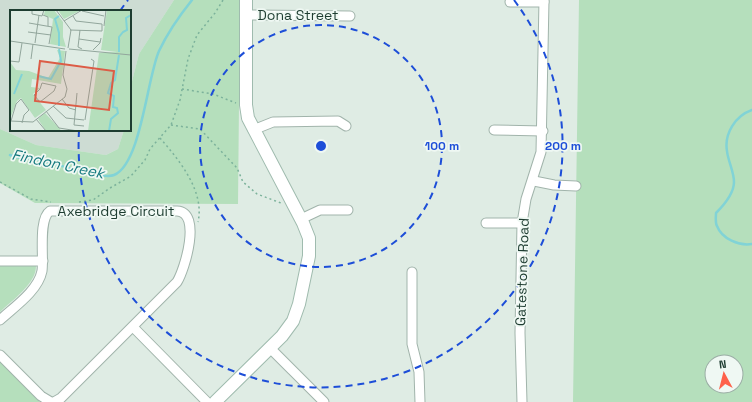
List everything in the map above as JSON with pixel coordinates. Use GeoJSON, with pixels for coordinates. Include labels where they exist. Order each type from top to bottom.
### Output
{"type":"FeatureCollection","features":[{"type":"Feature","properties":{"kind":"street"},"geometry":{"type":"LineString","coordinates":[[215,402],[286,332],[293,321],[300,298],[309,246],[306,230],[301,219],[248,118],[246,104],[246,0]]}},
{"type":"Feature","properties":{"kind":"street"},"geometry":{"type":"LineString","coordinates":[[510,2],[544,1]]}},
{"type":"Feature","properties":{"kind":"street","name":"Gatestone Road"},"geometry":{"type":"LineString","coordinates":[[522,402],[520,333],[522,223],[526,199],[534,181],[542,152],[544,1]]}},
{"type":"Feature","properties":{"kind":"street","name":"Dona Street"},"geometry":{"type":"LineString","coordinates":[[246,15],[350,16]]}},
{"type":"Feature","properties":{"kind":"street"},"geometry":{"type":"LineString","coordinates":[[253,130],[273,122],[338,121],[346,126]]}},
{"type":"Feature","properties":{"kind":"street"},"geometry":{"type":"LineString","coordinates":[[494,130],[543,131]]}},
{"type":"Feature","properties":{"kind":"street"},"geometry":{"type":"LineString","coordinates":[[534,181],[554,185],[576,186]]}},
{"type":"Feature","properties":{"kind":"street"},"geometry":{"type":"LineString","coordinates":[[301,219],[320,210],[348,210]]}},
{"type":"Feature","properties":{"kind":"street","name":"Axebridge Circuit"},"geometry":{"type":"LineString","coordinates":[[0,320],[35,285],[40,276],[43,261],[44,219],[50,211],[177,211],[186,213],[189,221],[188,256],[183,273],[170,291],[61,398],[54,402]]}},
{"type":"Feature","properties":{"kind":"street"},"geometry":{"type":"LineString","coordinates":[[486,223],[522,223]]}},
{"type":"Feature","properties":{"kind":"street"},"geometry":{"type":"LineString","coordinates":[[0,261],[43,261]]}},
{"type":"Feature","properties":{"kind":"street"},"geometry":{"type":"LineString","coordinates":[[412,272],[412,344],[419,372],[420,402]]}},
{"type":"Feature","properties":{"kind":"street"},"geometry":{"type":"LineString","coordinates":[[133,328],[206,402]]}},
{"type":"Feature","properties":{"kind":"street"},"geometry":{"type":"LineString","coordinates":[[270,348],[324,402]]}},
{"type":"Feature","properties":{"kind":"street"},"geometry":{"type":"LineString","coordinates":[[0,355],[41,396],[51,402]]}},
{"type":"Feature","properties":{"kind":"path"},"geometry":{"type":"LineString","coordinates":[[75,202],[93,200],[131,176],[171,125],[182,89],[188,59],[197,35],[216,13],[223,0]]}},
{"type":"Feature","properties":{"kind":"path"},"geometry":{"type":"LineString","coordinates":[[182,89],[213,94],[238,104],[246,104]]}},
{"type":"Feature","properties":{"kind":"path"},"geometry":{"type":"LineString","coordinates":[[171,125],[200,129],[237,168],[243,182],[257,194],[283,204],[291,200]]}},
{"type":"Feature","properties":{"kind":"path"},"geometry":{"type":"LineString","coordinates":[[160,138],[189,178],[198,200],[199,222],[189,221]]}},
{"type":"Feature","properties":{"kind":"path"},"geometry":{"type":"LineString","coordinates":[[0,182],[31,199],[52,202]]}},
{"type":"Feature","properties":{"kind":"shaded area"},"geometry":{"type":"Polygon","coordinates":[[[0,0],[174,0],[139,54],[131,85],[131,10],[10,10],[10,131],[124,131],[118,149],[106,155],[36,145],[0,129],[0,0]]]}},
{"type":"Feature","properties":{"kind":"green space"},"geometry":{"type":"Polygon","coordinates":[[[174,0],[240,0],[238,204],[35,203],[0,183],[0,129],[36,145],[106,155],[118,149],[124,131],[131,131],[131,85],[139,54],[174,0]]]}},
{"type":"Feature","properties":{"kind":"green space"},"geometry":{"type":"Polygon","coordinates":[[[579,0],[752,0],[752,402],[573,402],[579,0]]]}},
{"type":"Feature","properties":{"kind":"green space"},"geometry":{"type":"Polygon","coordinates":[[[0,266],[36,266],[35,273],[28,285],[0,312],[0,266]]]}},
{"type":"Feature","properties":{"kind":"green space"},"geometry":{"type":"Polygon","coordinates":[[[0,362],[40,402],[0,402],[0,362]]]}},
{"type":"Feature","properties":{"kind":"waterway","name":"Findon Creek"},"geometry":{"type":"LineString","coordinates":[[10,155],[40,160],[108,176],[114,175],[123,168],[131,155],[137,138],[159,51],[174,25],[192,0]]}},
{"type":"Feature","properties":{"kind":"waterway"},"geometry":{"type":"LineString","coordinates":[[752,110],[740,117],[729,132],[727,138],[727,151],[733,174],[734,186],[728,199],[716,213],[716,225],[723,235],[737,243],[752,244]]}}]}
